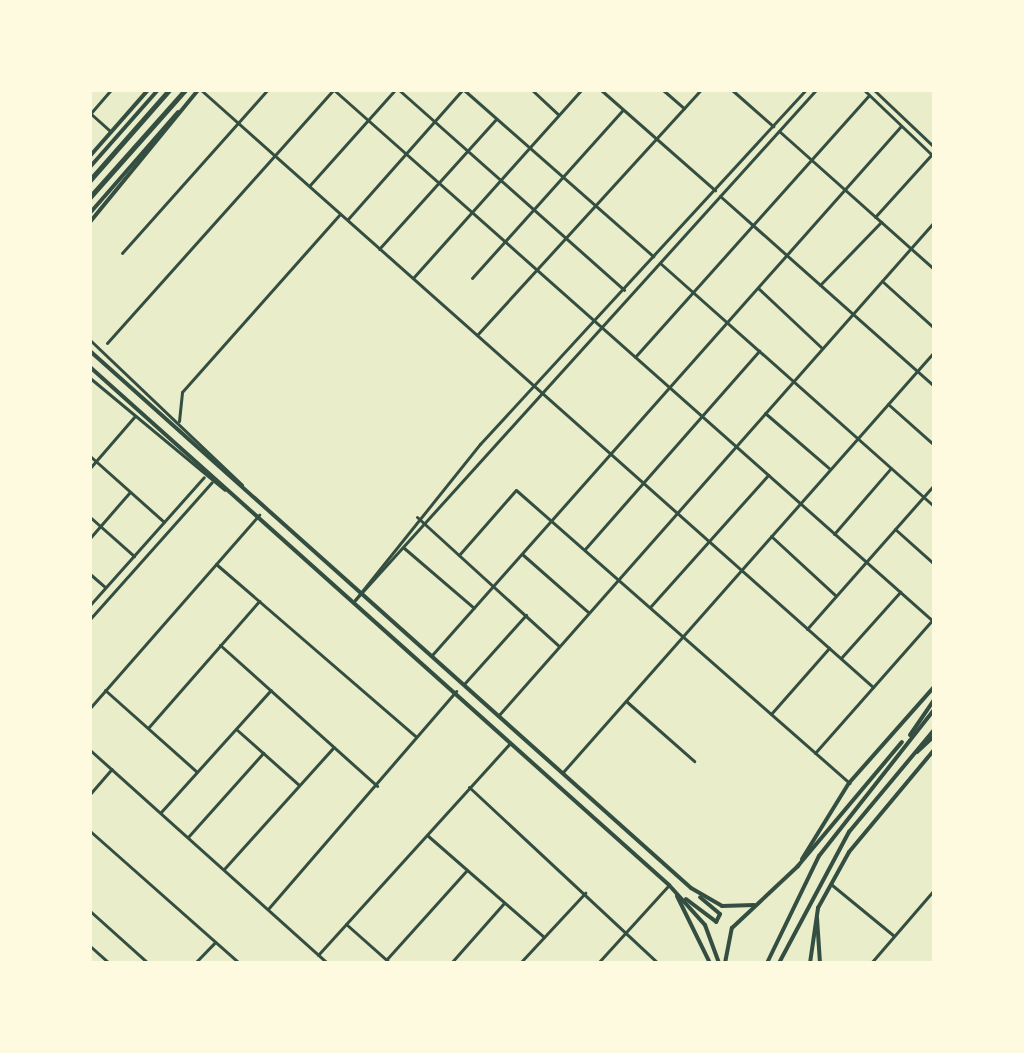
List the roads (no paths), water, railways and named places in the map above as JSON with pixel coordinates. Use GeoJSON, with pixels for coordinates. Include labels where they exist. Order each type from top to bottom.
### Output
{"type":"FeatureCollection","features":[{"type":"Feature","properties":{"kind":"highway"},"geometry":{"type":"LineString","coordinates":[[90,180],[169,90]]}},
{"type":"Feature","properties":{"kind":"highway"},"geometry":{"type":"LineString","coordinates":[[90,197],[185,90]]}},
{"type":"Feature","properties":{"kind":"main road"},"geometry":{"type":"LineString","coordinates":[[90,156],[148,90]]}},
{"type":"Feature","properties":{"kind":"main road"},"geometry":{"type":"LineString","coordinates":[[90,167],[158,90]]}},
{"type":"Feature","properties":{"kind":"main road"},"geometry":{"type":"LineString","coordinates":[[90,213],[199,90]]}},
{"type":"Feature","properties":{"kind":"main road"},"geometry":{"type":"LineString","coordinates":[[90,222],[199,90]]}},
{"type":"Feature","properties":{"kind":"main road"},"geometry":{"type":"LineString","coordinates":[[90,351],[691,888],[718,921],[711,923],[355,600],[90,367]]}},
{"type":"Feature","properties":{"kind":"main road"},"geometry":{"type":"LineString","coordinates":[[797,867],[849,783],[934,687]]}},
{"type":"Feature","properties":{"kind":"main road"},"geometry":{"type":"LineString","coordinates":[[767,963],[819,856],[934,700]]}},
{"type":"Feature","properties":{"kind":"main road"},"geometry":{"type":"LineString","coordinates":[[725,963],[732,928],[797,867],[873,767],[934,710]]}},
{"type":"Feature","properties":{"kind":"main road"},"geometry":{"type":"LineString","coordinates":[[779,963],[828,865],[898,770],[934,730]]}},
{"type":"Feature","properties":{"kind":"main road"},"geometry":{"type":"LineString","coordinates":[[898,770],[934,736]]}},
{"type":"Feature","properties":{"kind":"main road"},"geometry":{"type":"LineString","coordinates":[[810,963],[818,908],[831,883],[871,821],[934,750]]}},
{"type":"Feature","properties":{"kind":"main road"},"geometry":{"type":"LineString","coordinates":[[669,885],[710,963]]}},
{"type":"Feature","properties":{"kind":"main road"},"geometry":{"type":"LineString","coordinates":[[669,885],[705,925],[719,963]]}},
{"type":"Feature","properties":{"kind":"main road"},"geometry":{"type":"LineString","coordinates":[[691,888],[722,906],[754,905]]}},
{"type":"Feature","properties":{"kind":"main road"},"geometry":{"type":"LineString","coordinates":[[818,908],[820,963]]}},
{"type":"Feature","properties":{"kind":"street"},"geometry":{"type":"LineString","coordinates":[[111,90],[90,113],[111,132]]}},
{"type":"Feature","properties":{"kind":"street"},"geometry":{"type":"LineString","coordinates":[[199,90],[873,687]]}},
{"type":"Feature","properties":{"kind":"street"},"geometry":{"type":"LineString","coordinates":[[122,253],[267,90]]}},
{"type":"Feature","properties":{"kind":"street"},"geometry":{"type":"LineString","coordinates":[[107,343],[333,90],[933,620],[815,753]]}},
{"type":"Feature","properties":{"kind":"street"},"geometry":{"type":"LineString","coordinates":[[309,186],[397,90],[624,290]]}},
{"type":"Feature","properties":{"kind":"street"},"geometry":{"type":"LineString","coordinates":[[347,220],[463,90],[654,257]]}},
{"type":"Feature","properties":{"kind":"street"},"geometry":{"type":"LineString","coordinates":[[532,90],[559,115]]}},
{"type":"Feature","properties":{"kind":"street"},"geometry":{"type":"LineString","coordinates":[[412,278],[581,90]]}},
{"type":"Feature","properties":{"kind":"street"},"geometry":{"type":"LineString","coordinates":[[601,90],[715,190]]}},
{"type":"Feature","properties":{"kind":"street"},"geometry":{"type":"LineString","coordinates":[[663,90],[684,108]]}},
{"type":"Feature","properties":{"kind":"street"},"geometry":{"type":"LineString","coordinates":[[477,335],[701,90]]}},
{"type":"Feature","properties":{"kind":"street"},"geometry":{"type":"LineString","coordinates":[[732,90],[773,126]]}},
{"type":"Feature","properties":{"kind":"street"},"geometry":{"type":"LineString","coordinates":[[355,600],[417,517],[458,470],[806,90]]}},
{"type":"Feature","properties":{"kind":"street"},"geometry":{"type":"LineString","coordinates":[[360,592],[404,548],[466,475],[816,90]]}},
{"type":"Feature","properties":{"kind":"street"},"geometry":{"type":"LineString","coordinates":[[864,90],[932,156],[875,217]]}},
{"type":"Feature","properties":{"kind":"street"},"geometry":{"type":"LineString","coordinates":[[874,90],[934,147]]}},
{"type":"Feature","properties":{"kind":"street"},"geometry":{"type":"LineString","coordinates":[[635,357],[869,95]]}},
{"type":"Feature","properties":{"kind":"street"},"geometry":{"type":"LineString","coordinates":[[472,278],[623,110]]}},
{"type":"Feature","properties":{"kind":"street"},"geometry":{"type":"LineString","coordinates":[[379,249],[496,119]]}},
{"type":"Feature","properties":{"kind":"street"},"geometry":{"type":"LineString","coordinates":[[432,655],[901,126]]}},
{"type":"Feature","properties":{"kind":"street"},"geometry":{"type":"LineString","coordinates":[[779,131],[934,269]]}},
{"type":"Feature","properties":{"kind":"street"},"geometry":{"type":"LineString","coordinates":[[720,196],[934,386]]}},
{"type":"Feature","properties":{"kind":"street"},"geometry":{"type":"LineString","coordinates":[[179,421],[182,392],[340,214]]}},
{"type":"Feature","properties":{"kind":"street"},"geometry":{"type":"LineString","coordinates":[[820,285],[881,222]]}},
{"type":"Feature","properties":{"kind":"street"},"geometry":{"type":"LineString","coordinates":[[498,716],[934,222]]}},
{"type":"Feature","properties":{"kind":"street"},"geometry":{"type":"LineString","coordinates":[[660,263],[934,506]]}},
{"type":"Feature","properties":{"kind":"street"},"geometry":{"type":"LineString","coordinates":[[882,281],[934,328]]}},
{"type":"Feature","properties":{"kind":"street"},"geometry":{"type":"LineString","coordinates":[[758,288],[823,348]]}},
{"type":"Feature","properties":{"kind":"street"},"geometry":{"type":"LineString","coordinates":[[90,340],[179,421],[245,488]]}},
{"type":"Feature","properties":{"kind":"street"},"geometry":{"type":"LineString","coordinates":[[584,550],[759,351]]}},
{"type":"Feature","properties":{"kind":"street"},"geometry":{"type":"LineString","coordinates":[[562,772],[934,352]]}},
{"type":"Feature","properties":{"kind":"street"},"geometry":{"type":"LineString","coordinates":[[90,378],[204,477],[240,498]]}},
{"type":"Feature","properties":{"kind":"street"},"geometry":{"type":"LineString","coordinates":[[888,404],[934,445]]}},
{"type":"Feature","properties":{"kind":"street"},"geometry":{"type":"LineString","coordinates":[[765,413],[830,470]]}},
{"type":"Feature","properties":{"kind":"street"},"geometry":{"type":"LineString","coordinates":[[90,468],[135,416]]}},
{"type":"Feature","properties":{"kind":"street"},"geometry":{"type":"LineString","coordinates":[[90,456],[164,522]]}},
{"type":"Feature","properties":{"kind":"street"},"geometry":{"type":"LineString","coordinates":[[834,534],[891,468]]}},
{"type":"Feature","properties":{"kind":"street"},"geometry":{"type":"LineString","coordinates":[[458,470],[466,475]]}},
{"type":"Feature","properties":{"kind":"street"},"geometry":{"type":"LineString","coordinates":[[649,608],[768,475]]}},
{"type":"Feature","properties":{"kind":"street"},"geometry":{"type":"LineString","coordinates":[[90,605],[204,477]]}},
{"type":"Feature","properties":{"kind":"street"},"geometry":{"type":"LineString","coordinates":[[90,619],[212,482]]}},
{"type":"Feature","properties":{"kind":"street"},"geometry":{"type":"LineString","coordinates":[[807,629],[934,485]]}},
{"type":"Feature","properties":{"kind":"street"},"geometry":{"type":"LineString","coordinates":[[459,555],[516,490],[849,783]]}},
{"type":"Feature","properties":{"kind":"street"},"geometry":{"type":"LineString","coordinates":[[90,538],[129,492]]}},
{"type":"Feature","properties":{"kind":"street"},"geometry":{"type":"LineString","coordinates":[[90,708],[259,515]]}},
{"type":"Feature","properties":{"kind":"street"},"geometry":{"type":"LineString","coordinates":[[90,517],[134,556]]}},
{"type":"Feature","properties":{"kind":"street"},"geometry":{"type":"LineString","coordinates":[[417,517],[559,646]]}},
{"type":"Feature","properties":{"kind":"street"},"geometry":{"type":"LineString","coordinates":[[895,529],[934,564]]}},
{"type":"Feature","properties":{"kind":"street"},"geometry":{"type":"LineString","coordinates":[[771,536],[836,596]]}},
{"type":"Feature","properties":{"kind":"street"},"geometry":{"type":"LineString","coordinates":[[404,548],[474,608]]}},
{"type":"Feature","properties":{"kind":"street"},"geometry":{"type":"LineString","coordinates":[[522,554],[589,613]]}},
{"type":"Feature","properties":{"kind":"street"},"geometry":{"type":"LineString","coordinates":[[216,564],[415,736]]}},
{"type":"Feature","properties":{"kind":"street"},"geometry":{"type":"LineString","coordinates":[[90,574],[106,588]]}},
{"type":"Feature","properties":{"kind":"street"},"geometry":{"type":"LineString","coordinates":[[841,658],[900,592]]}},
{"type":"Feature","properties":{"kind":"street"},"geometry":{"type":"LineString","coordinates":[[148,728],[259,601]]}},
{"type":"Feature","properties":{"kind":"street"},"geometry":{"type":"LineString","coordinates":[[464,684],[526,615]]}},
{"type":"Feature","properties":{"kind":"street"},"geometry":{"type":"LineString","coordinates":[[220,645],[377,786]]}},
{"type":"Feature","properties":{"kind":"street"},"geometry":{"type":"LineString","coordinates":[[771,714],[829,648]]}},
{"type":"Feature","properties":{"kind":"street"},"geometry":{"type":"LineString","coordinates":[[105,690],[197,772]]}},
{"type":"Feature","properties":{"kind":"street"},"geometry":{"type":"LineString","coordinates":[[160,813],[271,690]]}},
{"type":"Feature","properties":{"kind":"street"},"geometry":{"type":"LineString","coordinates":[[268,909],[456,691]]}},
{"type":"Feature","properties":{"kind":"street"},"geometry":{"type":"LineString","coordinates":[[626,701],[694,761]]}},
{"type":"Feature","properties":{"kind":"street"},"geometry":{"type":"LineString","coordinates":[[236,729],[299,786]]}},
{"type":"Feature","properties":{"kind":"street"},"geometry":{"type":"LineString","coordinates":[[318,955],[510,742]]}},
{"type":"Feature","properties":{"kind":"street"},"geometry":{"type":"LineString","coordinates":[[223,870],[334,747]]}},
{"type":"Feature","properties":{"kind":"street"},"geometry":{"type":"LineString","coordinates":[[90,750],[327,963]]}},
{"type":"Feature","properties":{"kind":"street"},"geometry":{"type":"LineString","coordinates":[[188,837],[263,753]]}},
{"type":"Feature","properties":{"kind":"street"},"geometry":{"type":"LineString","coordinates":[[90,794],[112,769]]}},
{"type":"Feature","properties":{"kind":"street"},"geometry":{"type":"LineString","coordinates":[[469,787],[658,963]]}},
{"type":"Feature","properties":{"kind":"street"},"geometry":{"type":"LineString","coordinates":[[90,831],[239,963]]}},
{"type":"Feature","properties":{"kind":"street"},"geometry":{"type":"LineString","coordinates":[[427,835],[544,937]]}},
{"type":"Feature","properties":{"kind":"street"},"geometry":{"type":"LineString","coordinates":[[346,924],[388,961],[467,870]]}},
{"type":"Feature","properties":{"kind":"street"},"geometry":{"type":"LineString","coordinates":[[831,883],[894,936]]}},
{"type":"Feature","properties":{"kind":"street"},"geometry":{"type":"LineString","coordinates":[[598,963],[669,885]]}},
{"type":"Feature","properties":{"kind":"street"},"geometry":{"type":"LineString","coordinates":[[871,963],[934,890]]}},
{"type":"Feature","properties":{"kind":"street"},"geometry":{"type":"LineString","coordinates":[[520,963],[585,893]]}},
{"type":"Feature","properties":{"kind":"street"},"geometry":{"type":"LineString","coordinates":[[451,963],[505,903]]}},
{"type":"Feature","properties":{"kind":"street"},"geometry":{"type":"LineString","coordinates":[[90,911],[148,963]]}},
{"type":"Feature","properties":{"kind":"street"},"geometry":{"type":"LineString","coordinates":[[195,963],[215,942]]}},
{"type":"Feature","properties":{"kind":"street"},"geometry":{"type":"LineString","coordinates":[[90,946],[109,963]]}}]}
